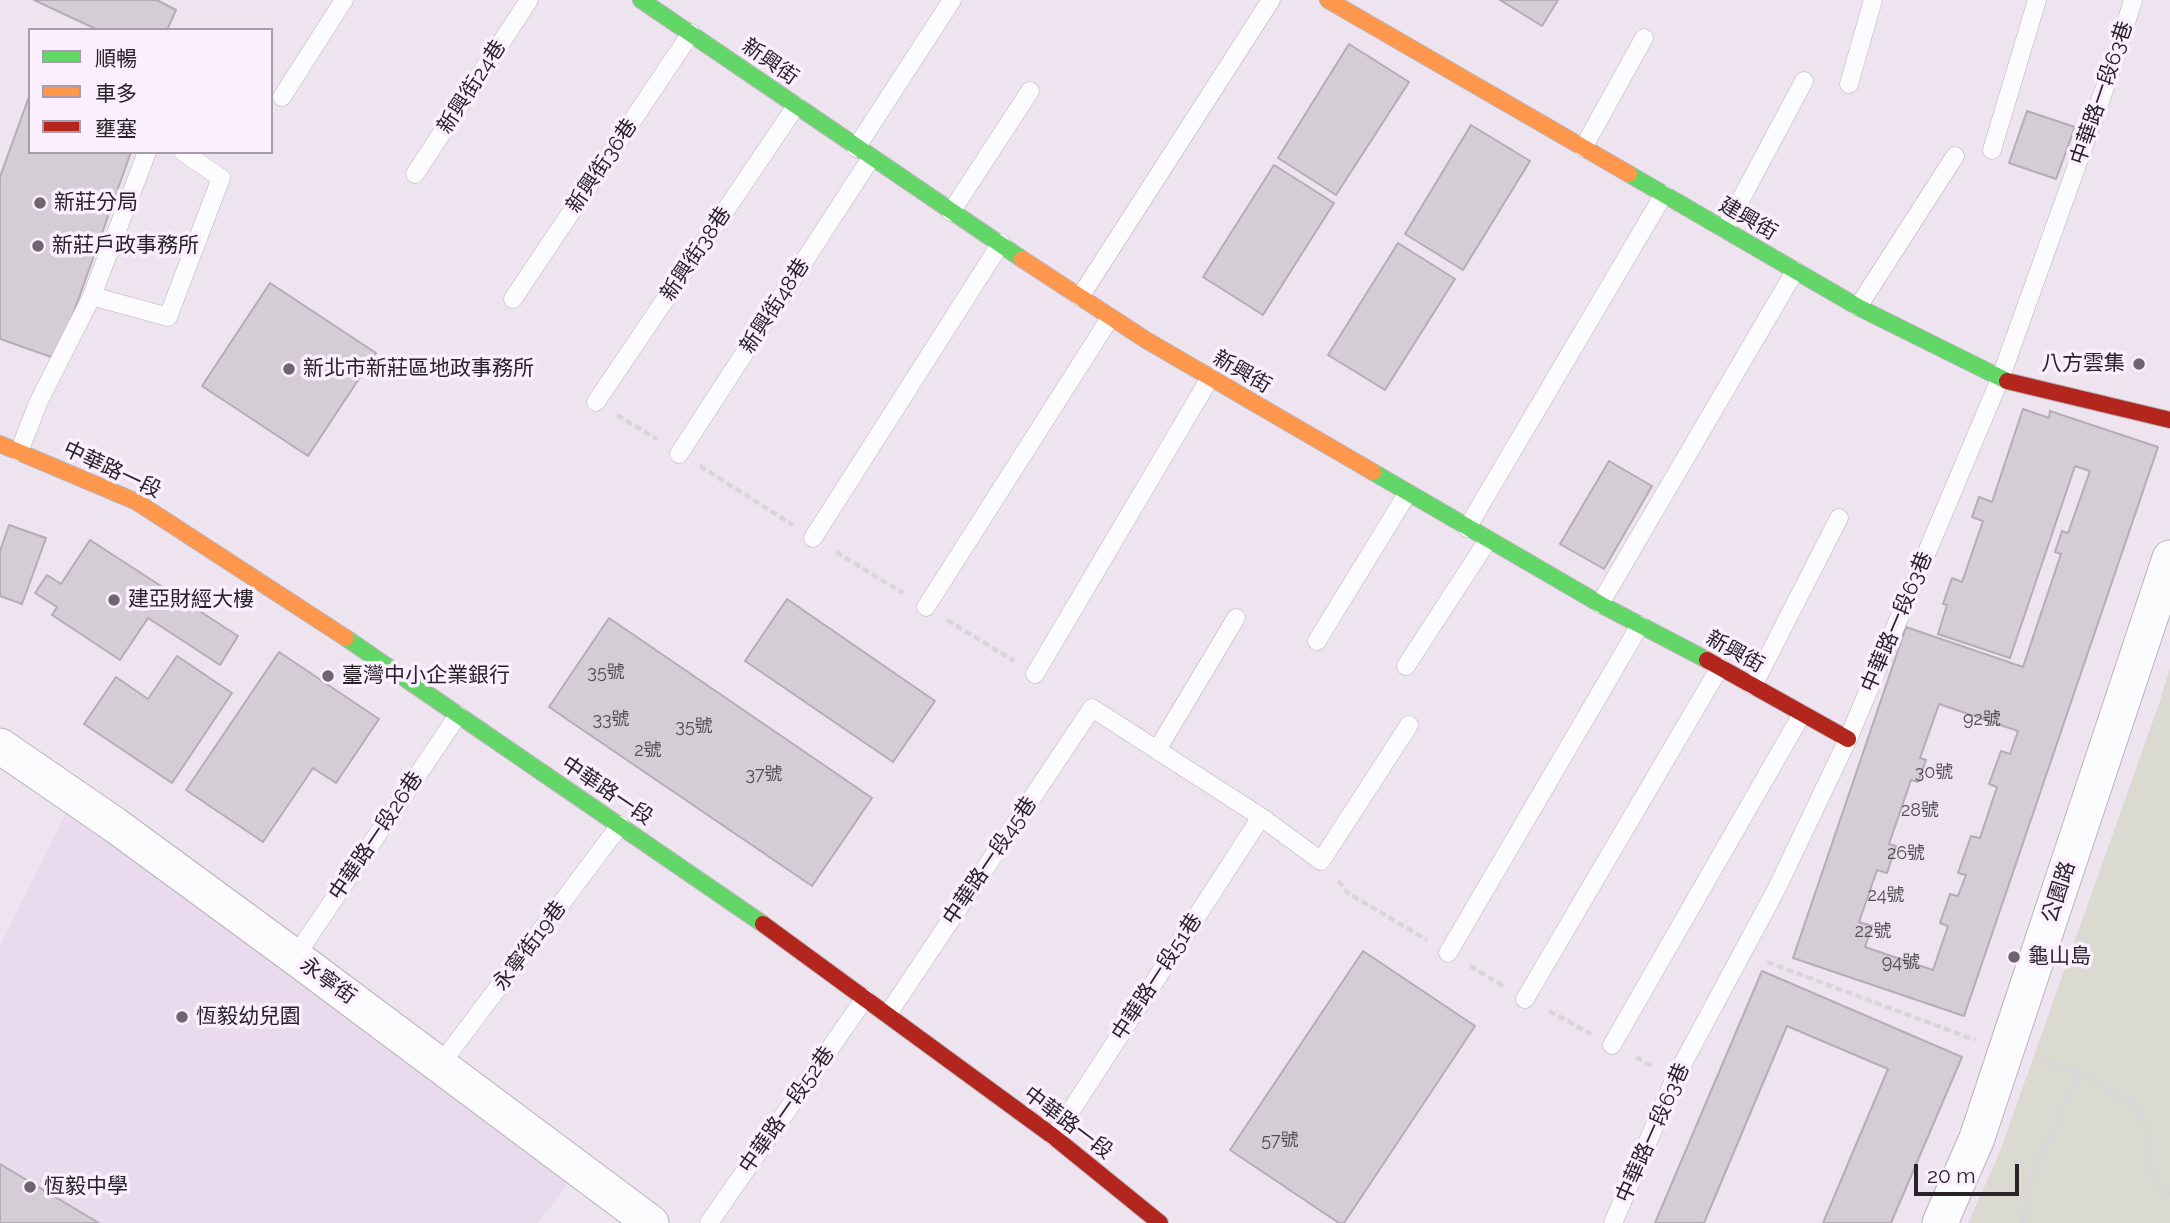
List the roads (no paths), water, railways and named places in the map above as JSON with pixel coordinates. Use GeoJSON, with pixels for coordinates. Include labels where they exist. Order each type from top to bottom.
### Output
{"type":"FeatureCollection","features":[{"type":"Feature","properties":{"kind":"street","name":"新興街"},"geometry":{"type":"LineString","coordinates":[[641,0],[951,212],[1210,379],[1600,604],[1848,739]]}},
{"type":"Feature","properties":{"kind":"street","name":"建興街"},"geometry":{"type":"LineString","coordinates":[[1328,0],[1858,307],[2000,379],[2170,420]]}},
{"type":"Feature","properties":{"kind":"street","name":"中華路一段"},"geometry":{"type":"LineString","coordinates":[[0,444],[137,502],[310,614],[755,918],[1054,1137],[1160,1223]]}},
{"type":"Feature","properties":{"kind":"street","name":"公園路"},"geometry":{"type":"LineString","coordinates":[[1940,1223],[1977,1138],[2170,558]]}},
{"type":"Feature","properties":{"kind":"street","name":"永寧街"},"geometry":{"type":"LineString","coordinates":[[0,746],[115,825],[651,1223]]}},
{"type":"Feature","properties":{"kind":"lane"},"geometry":{"type":"LineString","coordinates":[[282,97],[344,0]]}},
{"type":"Feature","properties":{"kind":"lane","name":"新興街24巷"},"geometry":{"type":"LineString","coordinates":[[415,174],[529,0]]}},
{"type":"Feature","properties":{"kind":"lane"},"geometry":{"type":"LineString","coordinates":[[856,148],[952,0]]}},
{"type":"Feature","properties":{"kind":"lane"},"geometry":{"type":"LineString","coordinates":[[1080,297],[1271,0]]}},
{"type":"Feature","properties":{"kind":"lane"},"geometry":{"type":"LineString","coordinates":[[1849,84],[1873,0]]}},
{"type":"Feature","properties":{"kind":"lane"},"geometry":{"type":"LineString","coordinates":[[1992,150],[2037,0]]}},
{"type":"Feature","properties":{"kind":"lane","name":"中華路一段63巷"},"geometry":{"type":"LineString","coordinates":[[1613,1223],[1675,1079],[1744,953],[1848,739],[2000,379],[2113,65],[2133,0]]}},
{"type":"Feature","properties":{"kind":"lane","name":"新興街36巷"},"geometry":{"type":"LineString","coordinates":[[513,299],[691,33]]}},
{"type":"Feature","properties":{"kind":"lane"},"geometry":{"type":"LineString","coordinates":[[1583,148],[1644,38]]}},
{"type":"Feature","properties":{"kind":"lane"},"geometry":{"type":"LineString","coordinates":[[1725,229],[1804,81]]}},
{"type":"Feature","properties":{"kind":"lane"},"geometry":{"type":"LineString","coordinates":[[951,212],[1030,91]]}},
{"type":"Feature","properties":{"kind":"lane","name":"新興街38巷"},"geometry":{"type":"LineString","coordinates":[[596,402],[796,106]]}},
{"type":"Feature","properties":{"kind":"lane"},"geometry":{"type":"LineString","coordinates":[[19,452],[38,403],[92,296],[147,154]]}},
{"type":"Feature","properties":{"kind":"lane"},"geometry":{"type":"LineString","coordinates":[[92,296],[168,317],[221,178],[186,154]]}},
{"type":"Feature","properties":{"kind":"lane"},"geometry":{"type":"LineString","coordinates":[[1858,307],[1955,156]]}},
{"type":"Feature","properties":{"kind":"lane","name":"新興街48巷"},"geometry":{"type":"LineString","coordinates":[[679,453],[871,158]]}},
{"type":"Feature","properties":{"kind":"lane"},"geometry":{"type":"LineString","coordinates":[[1467,528],[1664,194]]}},
{"type":"Feature","properties":{"kind":"lane"},"geometry":{"type":"LineString","coordinates":[[813,538],[1001,243]]}},
{"type":"Feature","properties":{"kind":"lane"},"geometry":{"type":"LineString","coordinates":[[1600,604],[1795,271]]}},
{"type":"Feature","properties":{"kind":"lane"},"geometry":{"type":"LineString","coordinates":[[926,607],[1110,317]]}},
{"type":"Feature","properties":{"kind":"lane"},"geometry":{"type":"LineString","coordinates":[[1035,674],[1210,379]]}},
{"type":"Feature","properties":{"kind":"lane"},"geometry":{"type":"LineString","coordinates":[[1317,641],[1408,494]]}},
{"type":"Feature","properties":{"kind":"lane"},"geometry":{"type":"LineString","coordinates":[[1753,686],[1839,518]]}},
{"type":"Feature","properties":{"kind":"lane"},"geometry":{"type":"LineString","coordinates":[[1406,666],[1488,540]]}},
{"type":"Feature","properties":{"kind":"lane"},"geometry":{"type":"LineString","coordinates":[[1236,618],[1157,750],[1261,817],[1321,860],[1409,725]]}},
{"type":"Feature","properties":{"kind":"lane"},"geometry":{"type":"LineString","coordinates":[[1448,953],[1640,625]]}},
{"type":"Feature","properties":{"kind":"lane"},"geometry":{"type":"LineString","coordinates":[[1525,999],[1720,667]]}},
{"type":"Feature","properties":{"kind":"lane","name":"中華路一段45巷"},"geometry":{"type":"LineString","coordinates":[[888,1014],[1093,708],[1157,750]]}},
{"type":"Feature","properties":{"kind":"lane"},"geometry":{"type":"LineString","coordinates":[[1612,1045],[1802,714]]}},
{"type":"Feature","properties":{"kind":"lane","name":"中華路一段26巷"},"geometry":{"type":"LineString","coordinates":[[295,957],[458,715]]}},
{"type":"Feature","properties":{"kind":"lane","name":"中華路一段51巷"},"geometry":{"type":"LineString","coordinates":[[1054,1137],[1261,817]]}},
{"type":"Feature","properties":{"kind":"lane","name":"永寧街19巷"},"geometry":{"type":"LineString","coordinates":[[440,1065],[620,825]]}},
{"type":"Feature","properties":{"kind":"lane","name":"中華路一段52巷"},"geometry":{"type":"LineString","coordinates":[[709,1223],[865,998]]}},
{"type":"Feature","properties":{"kind":"lane"},"geometry":{"type":"LineString","coordinates":[[1124,1223],[1138,1205]]}},
{"type":"Feature","properties":{"kind":"place","name":"新莊分局"},"geometry":{"type":"Point","coordinates":[40,203]}},
{"type":"Feature","properties":{"kind":"place","name":"新莊戶政事務所"},"geometry":{"type":"Point","coordinates":[38,246]}},
{"type":"Feature","properties":{"kind":"place","name":"八方雲集"},"geometry":{"type":"Point","coordinates":[2139,364]}},
{"type":"Feature","properties":{"kind":"place","name":"新北市新莊區地政事務所"},"geometry":{"type":"Point","coordinates":[289,369]}},
{"type":"Feature","properties":{"kind":"place","name":"建亞財經大樓"},"geometry":{"type":"Point","coordinates":[114,600]}},
{"type":"Feature","properties":{"kind":"place","name":"臺灣中小企業銀行"},"geometry":{"type":"Point","coordinates":[328,676]}},
{"type":"Feature","properties":{"kind":"place","name":"龜山島"},"geometry":{"type":"Point","coordinates":[2014,957]}},
{"type":"Feature","properties":{"kind":"place","name":"恆毅幼兒園"},"geometry":{"type":"Point","coordinates":[182,1017]}},
{"type":"Feature","properties":{"kind":"place","name":"恆毅中學"},"geometry":{"type":"Point","coordinates":[30,1187]}}]}
